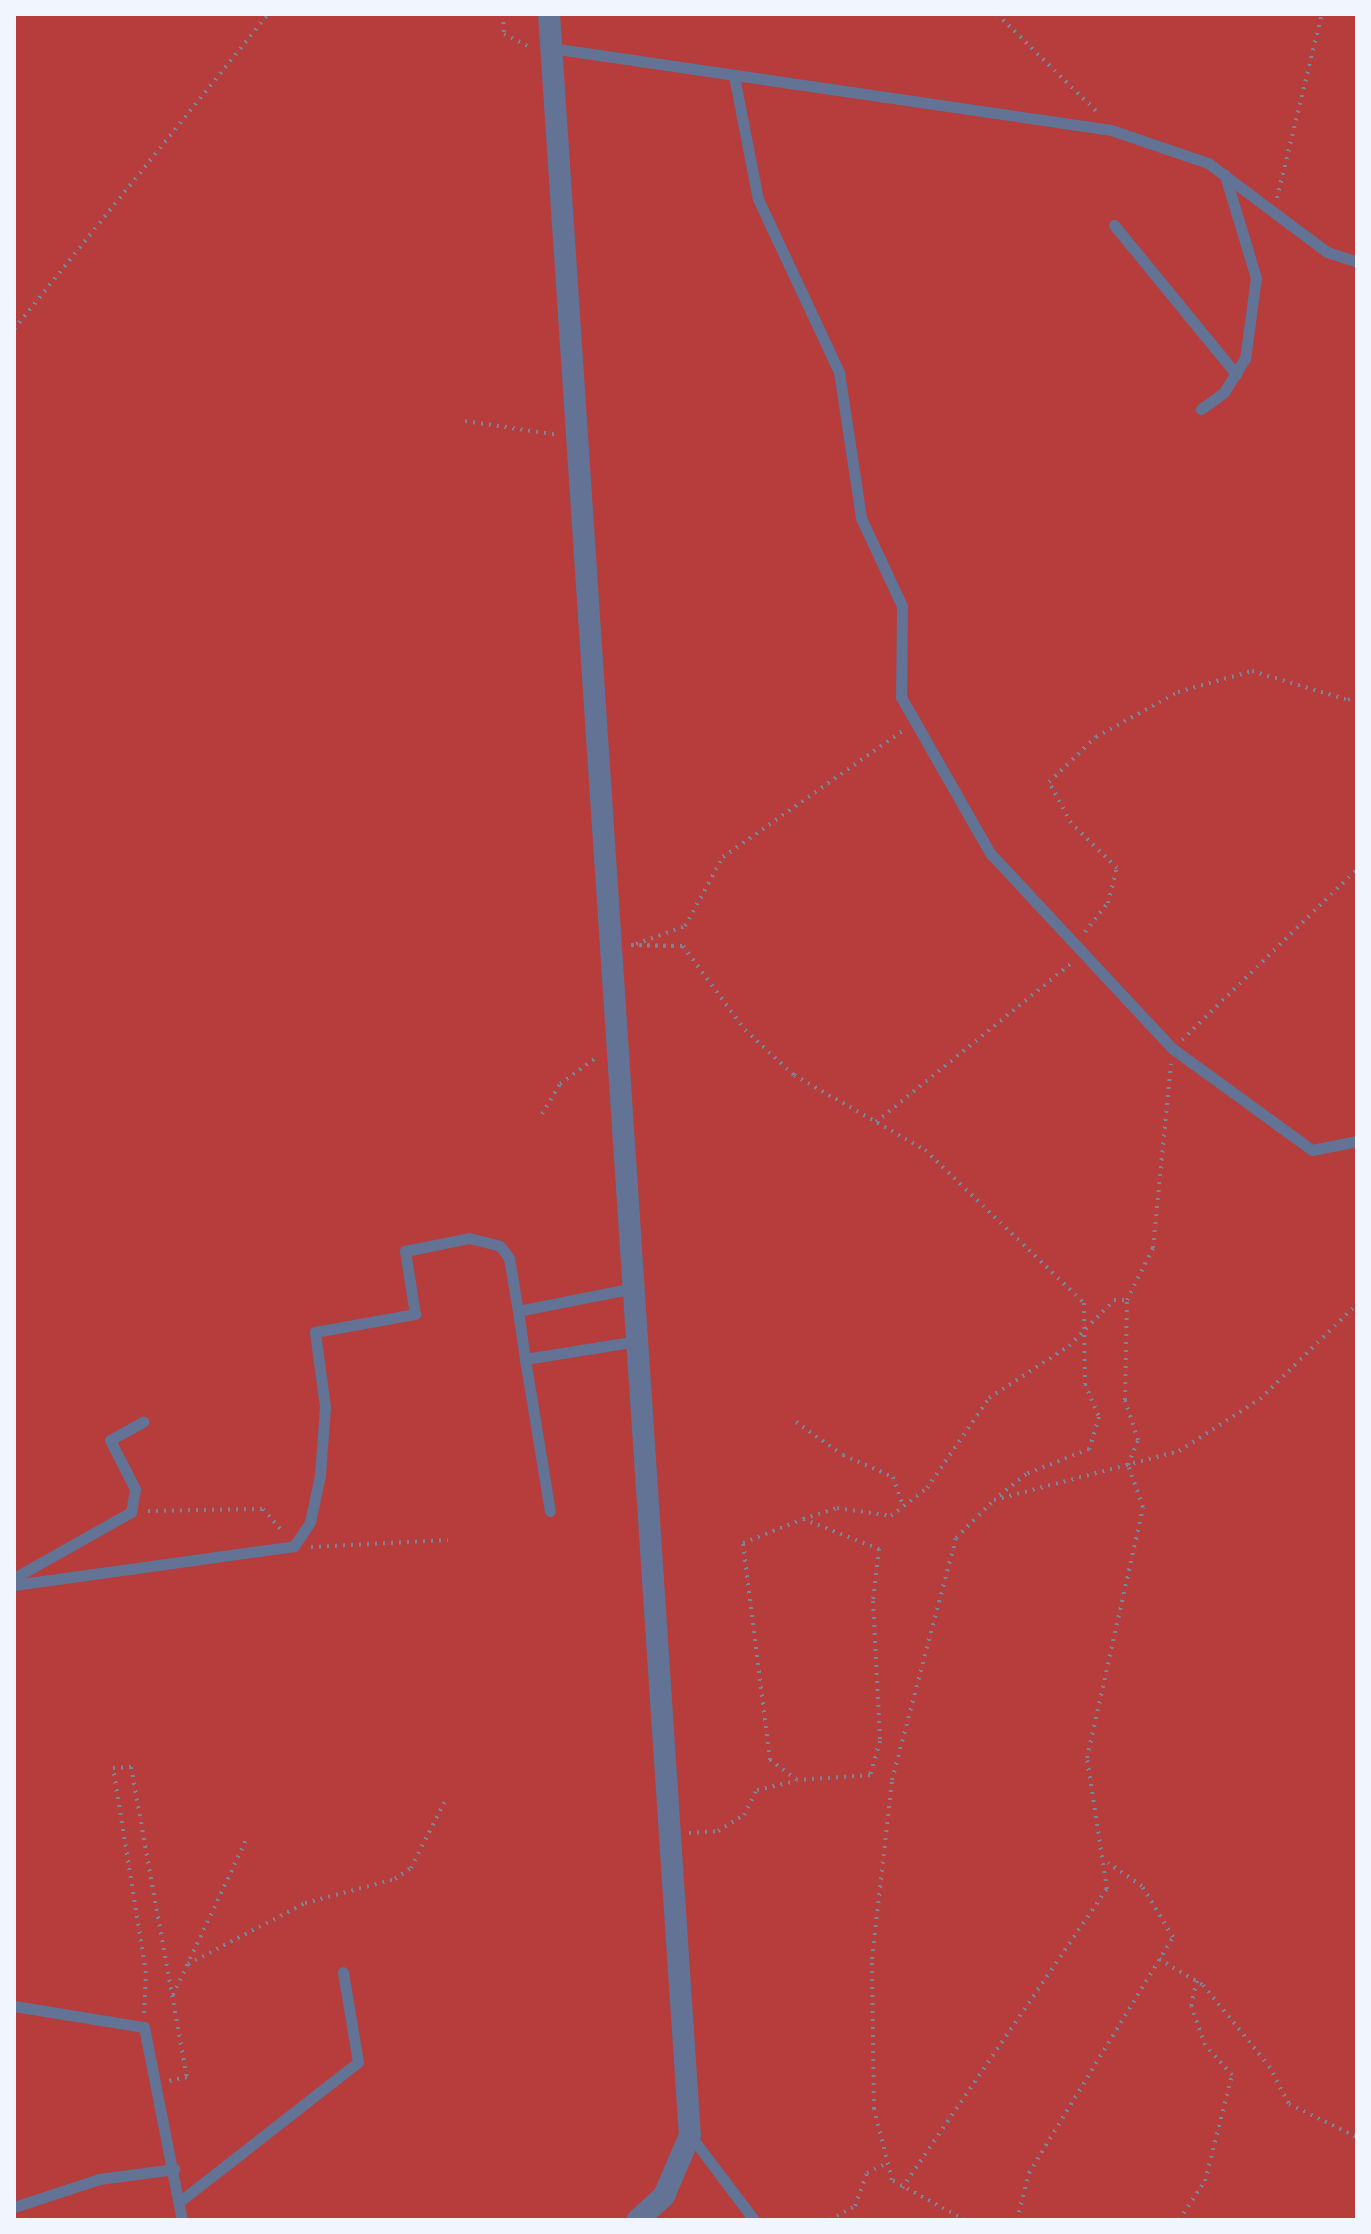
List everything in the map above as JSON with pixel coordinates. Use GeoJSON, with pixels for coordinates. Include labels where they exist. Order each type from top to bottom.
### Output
{"type":"FeatureCollection","features":[{"type":"Feature","properties":{"kind":"street"},"geometry":{"type":"LineString","coordinates":[[549,14],[577,431],[620,945],[618,1041],[690,2135],[664,2196],[637,2220]]}},
{"type":"Feature","properties":{"kind":"lane"},"geometry":{"type":"LineString","coordinates":[[552,52],[1111,130],[1225,174],[1275,208],[1327,252],[1357,262]]}},
{"type":"Feature","properties":{"kind":"lane"},"geometry":{"type":"LineString","coordinates":[[734,76],[758,199],[839,372],[854,491],[875,557],[902,606],[901,697],[990,853],[1078,951],[1173,1049],[1312,1150],[1357,1141]]}},
{"type":"Feature","properties":{"kind":"lane"},"geometry":{"type":"LineString","coordinates":[[1201,409],[1236,374],[1245,359],[1256,278],[1225,174]]}},
{"type":"Feature","properties":{"kind":"lane"},"geometry":{"type":"LineString","coordinates":[[1114,225],[1236,374]]}},
{"type":"Feature","properties":{"kind":"lane"},"geometry":{"type":"LineString","coordinates":[[14,1585],[294,1546],[310,1522],[320,1475],[325,1407],[315,1332],[415,1314],[405,1251],[469,1238],[500,1246],[509,1258],[550,1511]]}},
{"type":"Feature","properties":{"kind":"lane"},"geometry":{"type":"LineString","coordinates":[[518,1311],[634,1288]]}},
{"type":"Feature","properties":{"kind":"lane"},"geometry":{"type":"LineString","coordinates":[[525,1359],[638,1341]]}},
{"type":"Feature","properties":{"kind":"lane"},"geometry":{"type":"LineString","coordinates":[[14,1578],[131,1512],[135,1489],[110,1440],[143,1422]]}},
{"type":"Feature","properties":{"kind":"lane"},"geometry":{"type":"LineString","coordinates":[[179,2202],[358,2062],[343,1972]]}},
{"type":"Feature","properties":{"kind":"lane"},"geometry":{"type":"LineString","coordinates":[[14,2006],[144,2027],[158,2083],[182,2220]]}},
{"type":"Feature","properties":{"kind":"lane"},"geometry":{"type":"LineString","coordinates":[[690,2135],[754,2220]]}},
{"type":"Feature","properties":{"kind":"lane"},"geometry":{"type":"LineString","coordinates":[[14,2207],[99,2179],[174,2169]]}},
{"type":"Feature","properties":{"kind":"path"},"geometry":{"type":"LineString","coordinates":[[14,329],[268,14]]}},
{"type":"Feature","properties":{"kind":"path"},"geometry":{"type":"LineString","coordinates":[[503,14],[504,34],[552,52]]}},
{"type":"Feature","properties":{"kind":"path"},"geometry":{"type":"LineString","coordinates":[[997,14],[1067,89],[1087,98],[1111,130]]}},
{"type":"Feature","properties":{"kind":"path"},"geometry":{"type":"LineString","coordinates":[[1275,208],[1322,14]]}},
{"type":"Feature","properties":{"kind":"path"},"geometry":{"type":"LineString","coordinates":[[465,421],[538,436],[577,431]]}},
{"type":"Feature","properties":{"kind":"path"},"geometry":{"type":"LineString","coordinates":[[876,1122],[1078,951],[1108,903],[1117,868],[1071,823],[1049,782],[1096,737],[1178,692],[1252,671],[1348,700],[1357,696]]}},
{"type":"Feature","properties":{"kind":"path"},"geometry":{"type":"LineString","coordinates":[[620,945],[685,926],[723,857],[916,721]]}},
{"type":"Feature","properties":{"kind":"path"},"geometry":{"type":"LineString","coordinates":[[902,2188],[1107,1889],[1108,1863],[1087,1758],[1143,1507],[1128,1465],[1138,1440],[1125,1400],[1127,1300],[1153,1248],[1173,1049],[1357,869]]}},
{"type":"Feature","properties":{"kind":"path"},"geometry":{"type":"LineString","coordinates":[[620,945],[683,946],[745,1030],[794,1075],[925,1150],[996,1224],[1084,1303],[1087,1328],[1085,1384],[1099,1417],[1089,1449],[1026,1474],[994,1500],[956,1538],[892,1780],[872,1959],[874,2109],[887,2163],[902,2188],[965,2220]]}},
{"type":"Feature","properties":{"kind":"path"},"geometry":{"type":"LineString","coordinates":[[620,945],[672,946]]}},
{"type":"Feature","properties":{"kind":"path"},"geometry":{"type":"LineString","coordinates":[[542,1114],[560,1084],[618,1041]]}},
{"type":"Feature","properties":{"kind":"path"},"geometry":{"type":"LineString","coordinates":[[797,1780],[770,1760],[743,1543],[837,1508],[891,1516],[927,1488],[989,1398],[1008,1392],[1087,1328],[1114,1300],[1127,1300]]}},
{"type":"Feature","properties":{"kind":"path"},"geometry":{"type":"LineString","coordinates":[[994,1500],[1179,1451],[1260,1399],[1357,1304]]}},
{"type":"Feature","properties":{"kind":"path"},"geometry":{"type":"LineString","coordinates":[[796,1422],[843,1455],[893,1477],[903,1506]]}},
{"type":"Feature","properties":{"kind":"path"},"geometry":{"type":"LineString","coordinates":[[131,1512],[263,1509],[294,1546],[340,1550],[448,1540]]}},
{"type":"Feature","properties":{"kind":"path"},"geometry":{"type":"LineString","coordinates":[[670,1834],[718,1831],[744,1815],[757,1790],[797,1780],[870,1775],[880,1741],[882,1677],[873,1601],[879,1549],[803,1519]]}},
{"type":"Feature","properties":{"kind":"path"},"geometry":{"type":"LineString","coordinates":[[144,2027],[146,1973],[113,1768],[131,1767],[187,2077],[158,2083]]}},
{"type":"Feature","properties":{"kind":"path"},"geometry":{"type":"LineString","coordinates":[[188,1964],[305,1903],[395,1879],[411,1868],[447,1797]]}},
{"type":"Feature","properties":{"kind":"path"},"geometry":{"type":"LineString","coordinates":[[172,1997],[246,1840]]}},
{"type":"Feature","properties":{"kind":"path"},"geometry":{"type":"LineString","coordinates":[[1017,2220],[1029,2173],[1173,1937],[1142,1886],[1108,1863]]}},
{"type":"Feature","properties":{"kind":"path"},"geometry":{"type":"LineString","coordinates":[[1159,1959],[1197,1980],[1269,2066],[1289,2104],[1357,2137]]}},
{"type":"Feature","properties":{"kind":"path"},"geometry":{"type":"LineString","coordinates":[[1179,2220],[1205,2181],[1232,2075],[1205,2045],[1191,2006],[1197,1980]]}},
{"type":"Feature","properties":{"kind":"path"},"geometry":{"type":"LineString","coordinates":[[830,2220],[855,2206],[867,2173],[887,2163]]}},
{"type":"Feature","properties":{"kind":"shaded area"},"geometry":{"type":"Polygon","coordinates":[[[14,14],[1357,14],[1357,2220],[14,2220],[14,14]]]}}]}
